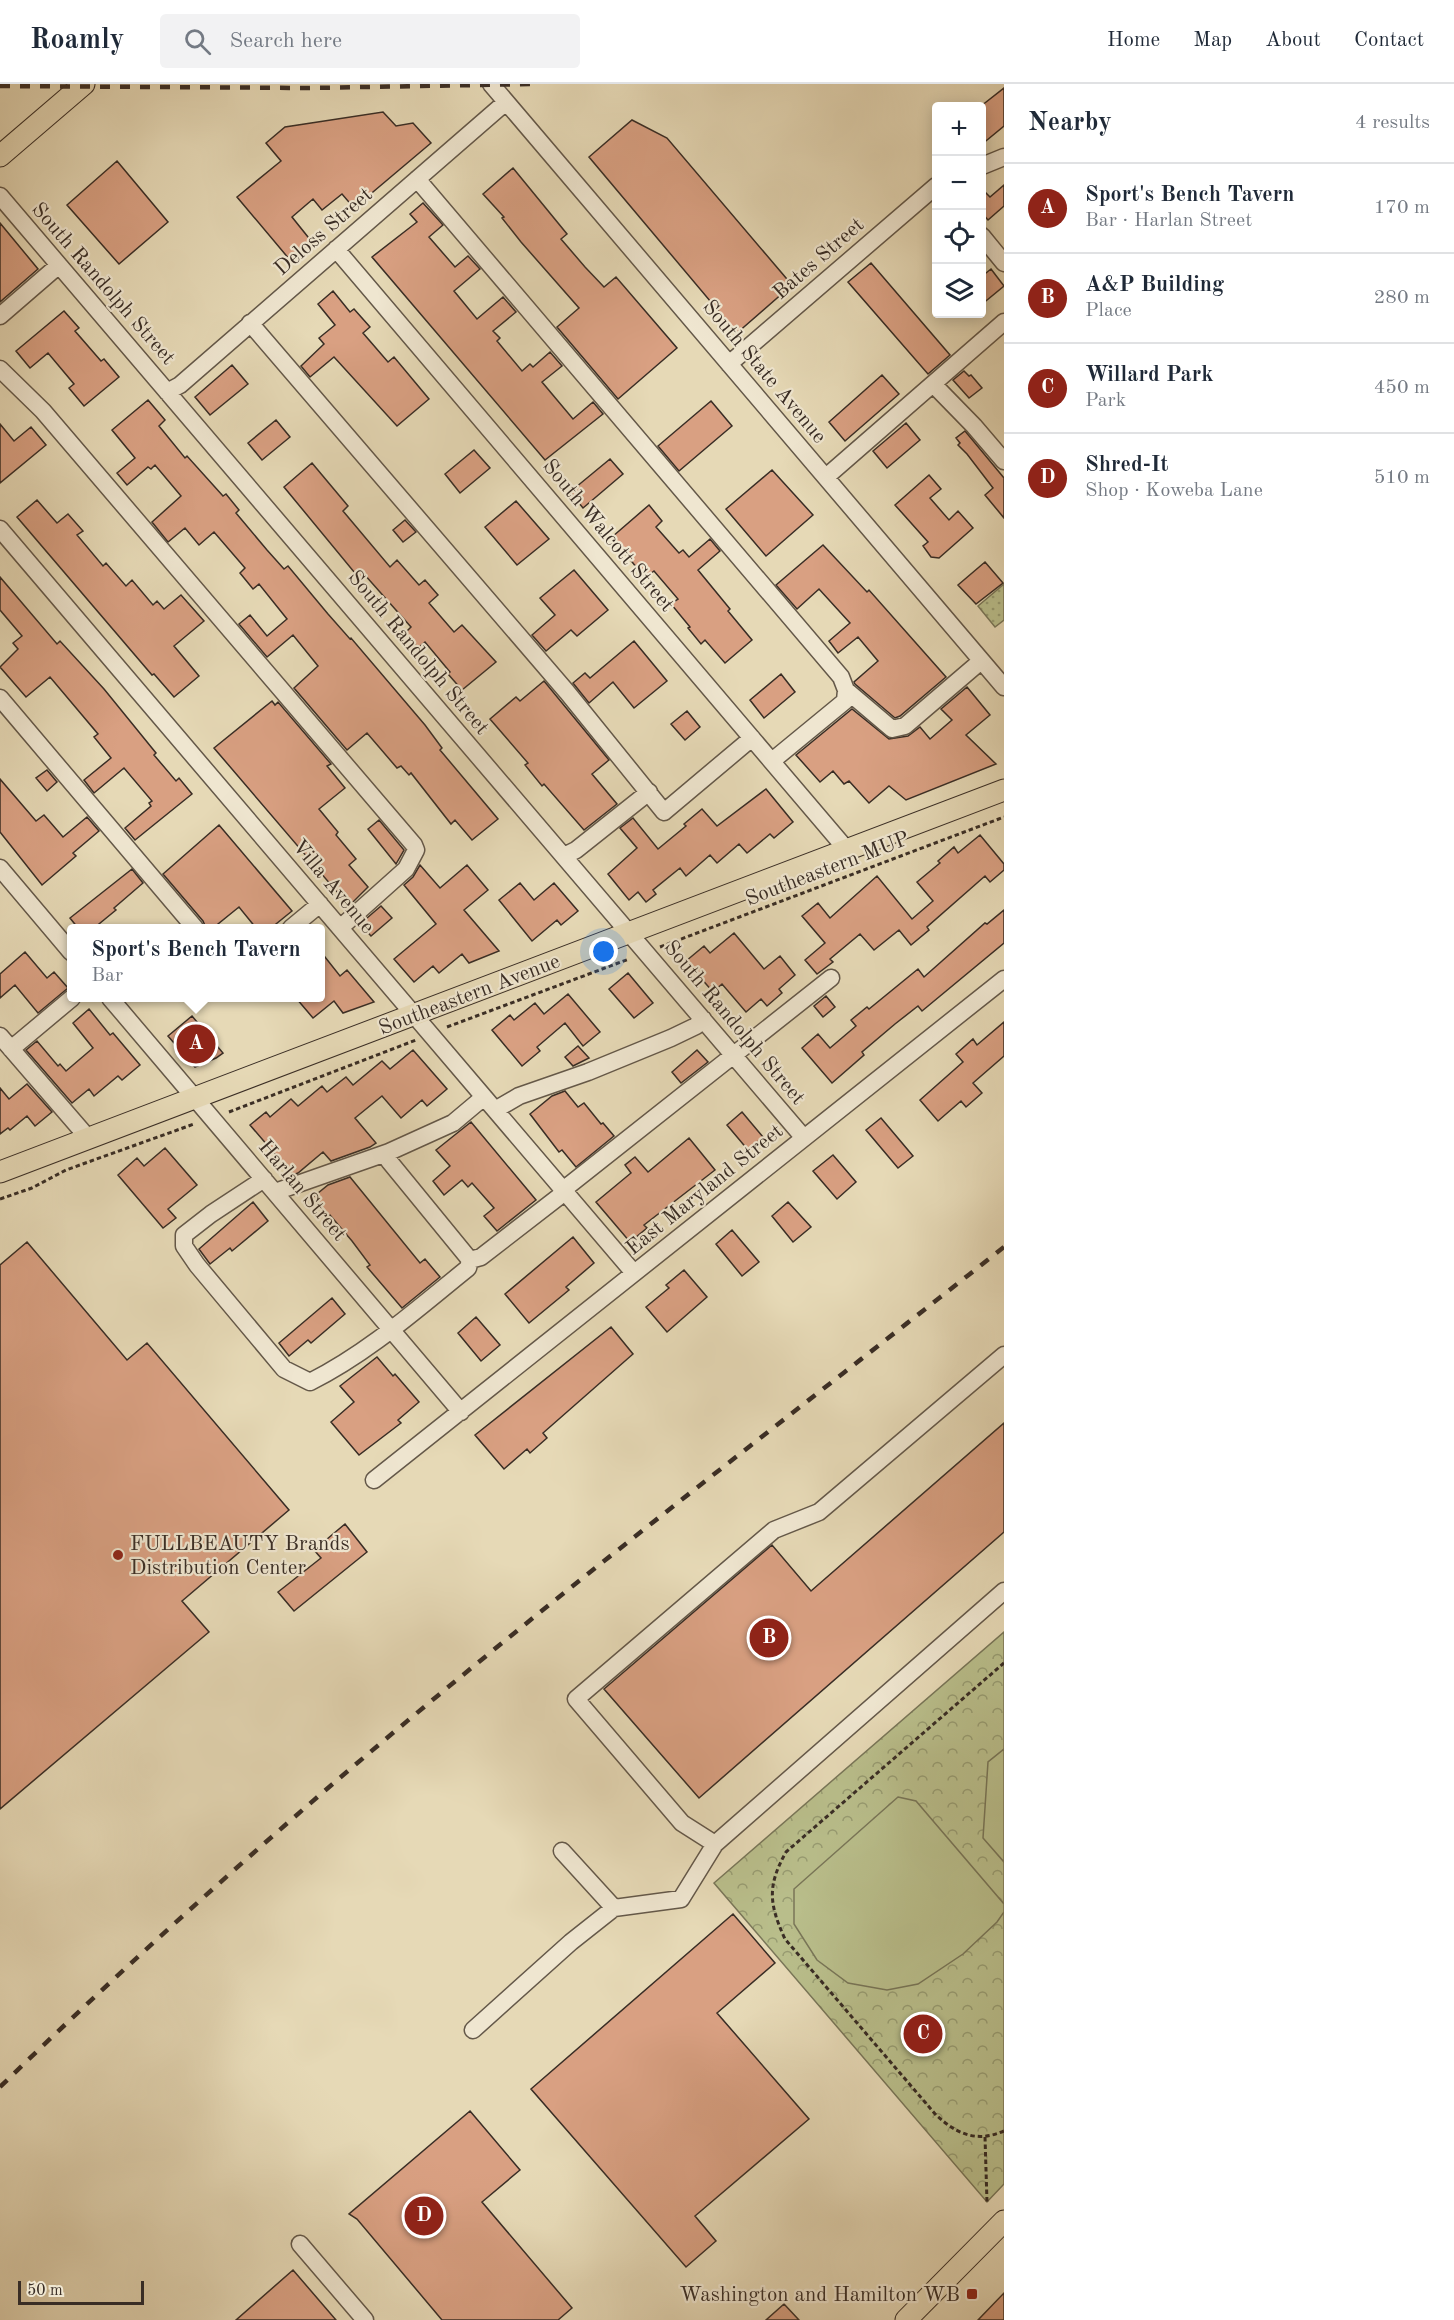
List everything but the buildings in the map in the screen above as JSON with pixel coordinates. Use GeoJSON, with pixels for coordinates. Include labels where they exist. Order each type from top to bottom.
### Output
{"type":"FeatureCollection","features":[{"type":"Feature","properties":{"kind":"main road"},"geometry":{"type":"LineString","coordinates":[[0,156],[84,84]]}},
{"type":"Feature","properties":{"kind":"main road","name":"Southeastern Avenue"},"geometry":{"type":"LineString","coordinates":[[0,1172],[1004,790]]}},
{"type":"Feature","properties":{"kind":"main road"},"geometry":{"type":"LineString","coordinates":[[912,2318],[1003,2222]]}},
{"type":"Feature","properties":{"kind":"street","name":"South State Avenue"},"geometry":{"type":"LineString","coordinates":[[491,84],[1004,687]]}},
{"type":"Feature","properties":{"kind":"street","name":"Deloss Street"},"geometry":{"type":"LineString","coordinates":[[167,392],[180,385],[506,102]]}},
{"type":"Feature","properties":{"kind":"street"},"geometry":{"type":"LineString","coordinates":[[986,164],[1004,157]]}},
{"type":"Feature","properties":{"kind":"street"},"geometry":{"type":"LineString","coordinates":[[417,179],[841,677],[846,690],[845,701],[772,761]]}},
{"type":"Feature","properties":{"kind":"street","name":"Bates Street"},"geometry":{"type":"LineString","coordinates":[[729,364],[932,189]]}},
{"type":"Feature","properties":{"kind":"street","name":"South Randolph Street"},"geometry":{"type":"LineString","coordinates":[[0,196],[804,1138]]}},
{"type":"Feature","properties":{"kind":"street"},"geometry":{"type":"LineString","coordinates":[[986,242],[1004,263]]}},
{"type":"Feature","properties":{"kind":"street","name":"South Walcott Street"},"geometry":{"type":"LineString","coordinates":[[336,249],[847,850]]}},
{"type":"Feature","properties":{"kind":"street"},"geometry":{"type":"LineString","coordinates":[[0,316],[59,265]]}},
{"type":"Feature","properties":{"kind":"street"},"geometry":{"type":"LineString","coordinates":[[826,477],[1004,322]]}},
{"type":"Feature","properties":{"kind":"street"},"geometry":{"type":"LineString","coordinates":[[250,323],[567,692],[664,812],[752,738]]}},
{"type":"Feature","properties":{"kind":"street"},"geometry":{"type":"LineString","coordinates":[[0,369],[43,411],[414,845],[416,850],[406,869],[340,928]]}},
{"type":"Feature","properties":{"kind":"street"},"geometry":{"type":"LineString","coordinates":[[933,384],[1004,461]]}},
{"type":"Feature","properties":{"kind":"street","name":"Villa Avenue"},"geometry":{"type":"LineString","coordinates":[[0,529],[634,1274]]}},
{"type":"Feature","properties":{"kind":"street"},"geometry":{"type":"LineString","coordinates":[[846,690],[892,729],[905,726],[981,661]]}},
{"type":"Feature","properties":{"kind":"street"},"geometry":{"type":"LineString","coordinates":[[0,698],[192,924]]}},
{"type":"Feature","properties":{"kind":"street"},"geometry":{"type":"LineString","coordinates":[[564,856],[576,850],[649,792]]}},
{"type":"Feature","properties":{"kind":"street"},"geometry":{"type":"LineString","coordinates":[[0,868],[67,946]]}},
{"type":"Feature","properties":{"kind":"street"},"geometry":{"type":"LineString","coordinates":[[296,924],[320,904]]}},
{"type":"Feature","properties":{"kind":"street"},"geometry":{"type":"LineString","coordinates":[[470,1260],[481,1257],[831,978]]}},
{"type":"Feature","properties":{"kind":"street","name":"East Maryland Street"},"geometry":{"type":"LineString","coordinates":[[374,1480],[1004,979]]}},
{"type":"Feature","properties":{"kind":"street"},"geometry":{"type":"LineString","coordinates":[[67,1001],[5,1042],[89,1139]]}},
{"type":"Feature","properties":{"kind":"street","name":"Harlan Street"},"geometry":{"type":"LineString","coordinates":[[113,1002],[461,1412]]}},
{"type":"Feature","properties":{"kind":"street"},"geometry":{"type":"LineString","coordinates":[[275,1192],[390,1152],[453,1124],[489,1104],[588,1072],[671,1038],[696,1026],[703,1019]]}},
{"type":"Feature","properties":{"kind":"street"},"geometry":{"type":"LineString","coordinates":[[390,1152],[389,1161],[470,1260]]}},
{"type":"Feature","properties":{"kind":"street"},"geometry":{"type":"LineString","coordinates":[[264,1179],[184,1235],[184,1246],[197,1265],[284,1370],[310,1382],[333,1370],[391,1330],[468,1268],[470,1260]]}},
{"type":"Feature","properties":{"kind":"street"},"geometry":{"type":"LineString","coordinates":[[715,1844],[682,1823],[576,1699],[774,1530],[819,1512],[1004,1355]]}},
{"type":"Feature","properties":{"kind":"street"},"geometry":{"type":"LineString","coordinates":[[473,2031],[572,1942],[614,1908],[681,1899],[715,1844],[1004,1592]]}},
{"type":"Feature","properties":{"kind":"street"},"geometry":{"type":"LineString","coordinates":[[562,1851],[614,1908]]}},
{"type":"Feature","properties":{"kind":"street"},"geometry":{"type":"LineString","coordinates":[[300,2244],[365,2320]]}},
{"type":"Feature","properties":{"kind":"path","name":"Southeastern MUP"},"geometry":{"type":"LineString","coordinates":[[661,946],[1004,818]]}},
{"type":"Feature","properties":{"kind":"path"},"geometry":{"type":"LineString","coordinates":[[441,1029],[636,956]]}},
{"type":"Feature","properties":{"kind":"path"},"geometry":{"type":"LineString","coordinates":[[225,1113],[419,1038]]}},
{"type":"Feature","properties":{"kind":"path"},"geometry":{"type":"LineString","coordinates":[[0,1199],[32,1188],[66,1170],[202,1121]]}},
{"type":"Feature","properties":{"kind":"path"},"geometry":{"type":"LineString","coordinates":[[1004,1663],[786,1852],[777,1868],[771,1890],[774,1915],[785,1939],[936,2115],[965,2135],[985,2137],[1004,2132]]}},
{"type":"Feature","properties":{"kind":"path"},"geometry":{"type":"LineString","coordinates":[[985,2137],[987,2202]]}},
{"type":"Feature","properties":{"kind":"green space"},"geometry":{"type":"Polygon","coordinates":[[[1004,584],[1004,620],[995,627],[978,606],[1004,584]]]}},
{"type":"Feature","properties":{"kind":"green space"},"geometry":{"type":"Polygon","coordinates":[[[1004,1632],[1004,2184],[987,2202],[714,1883],[1004,1632]]]}},
{"type":"Feature","properties":{"kind":"green space"},"geometry":{"type":"Polygon","coordinates":[[[1004,1749],[1004,1862],[983,1838],[988,1762],[1004,1749]]]}},
{"type":"Feature","properties":{"kind":"green space"},"geometry":{"type":"Polygon","coordinates":[[[898,1797],[916,1801],[1004,1904],[1004,1912],[997,1922],[963,1954],[918,1984],[887,1990],[848,1983],[817,1960],[794,1924],[794,1889],[898,1797]]]}},
{"type":"Feature","properties":{"kind":"railway"},"geometry":{"type":"LineString","coordinates":[[0,86],[309,88],[534,84]]}},
{"type":"Feature","properties":{"kind":"railway"},"geometry":{"type":"LineString","coordinates":[[0,2087],[199,1902],[404,1723],[574,1585],[1004,1247]]}},
{"type":"Feature","properties":{"kind":"place","name":"Sport's Bench Tavern"},"geometry":{"type":"Point","coordinates":[196,1044]}},
{"type":"Feature","properties":{"kind":"place","name":"FULLBEAUTY Brands Distribution Center"},"geometry":{"type":"Point","coordinates":[118,1555]}},
{"type":"Feature","properties":{"kind":"place","name":"A&P Building"},"geometry":{"type":"Point","coordinates":[769,1638]}},
{"type":"Feature","properties":{"kind":"place","name":"Willard Park"},"geometry":{"type":"Point","coordinates":[923,2034]}},
{"type":"Feature","properties":{"kind":"place","name":"Shred-It"},"geometry":{"type":"Point","coordinates":[424,2216]}},
{"type":"Feature","properties":{"kind":"place","name":"Washington and Hamilton WB"},"geometry":{"type":"Point","coordinates":[972,2294]}}]}
